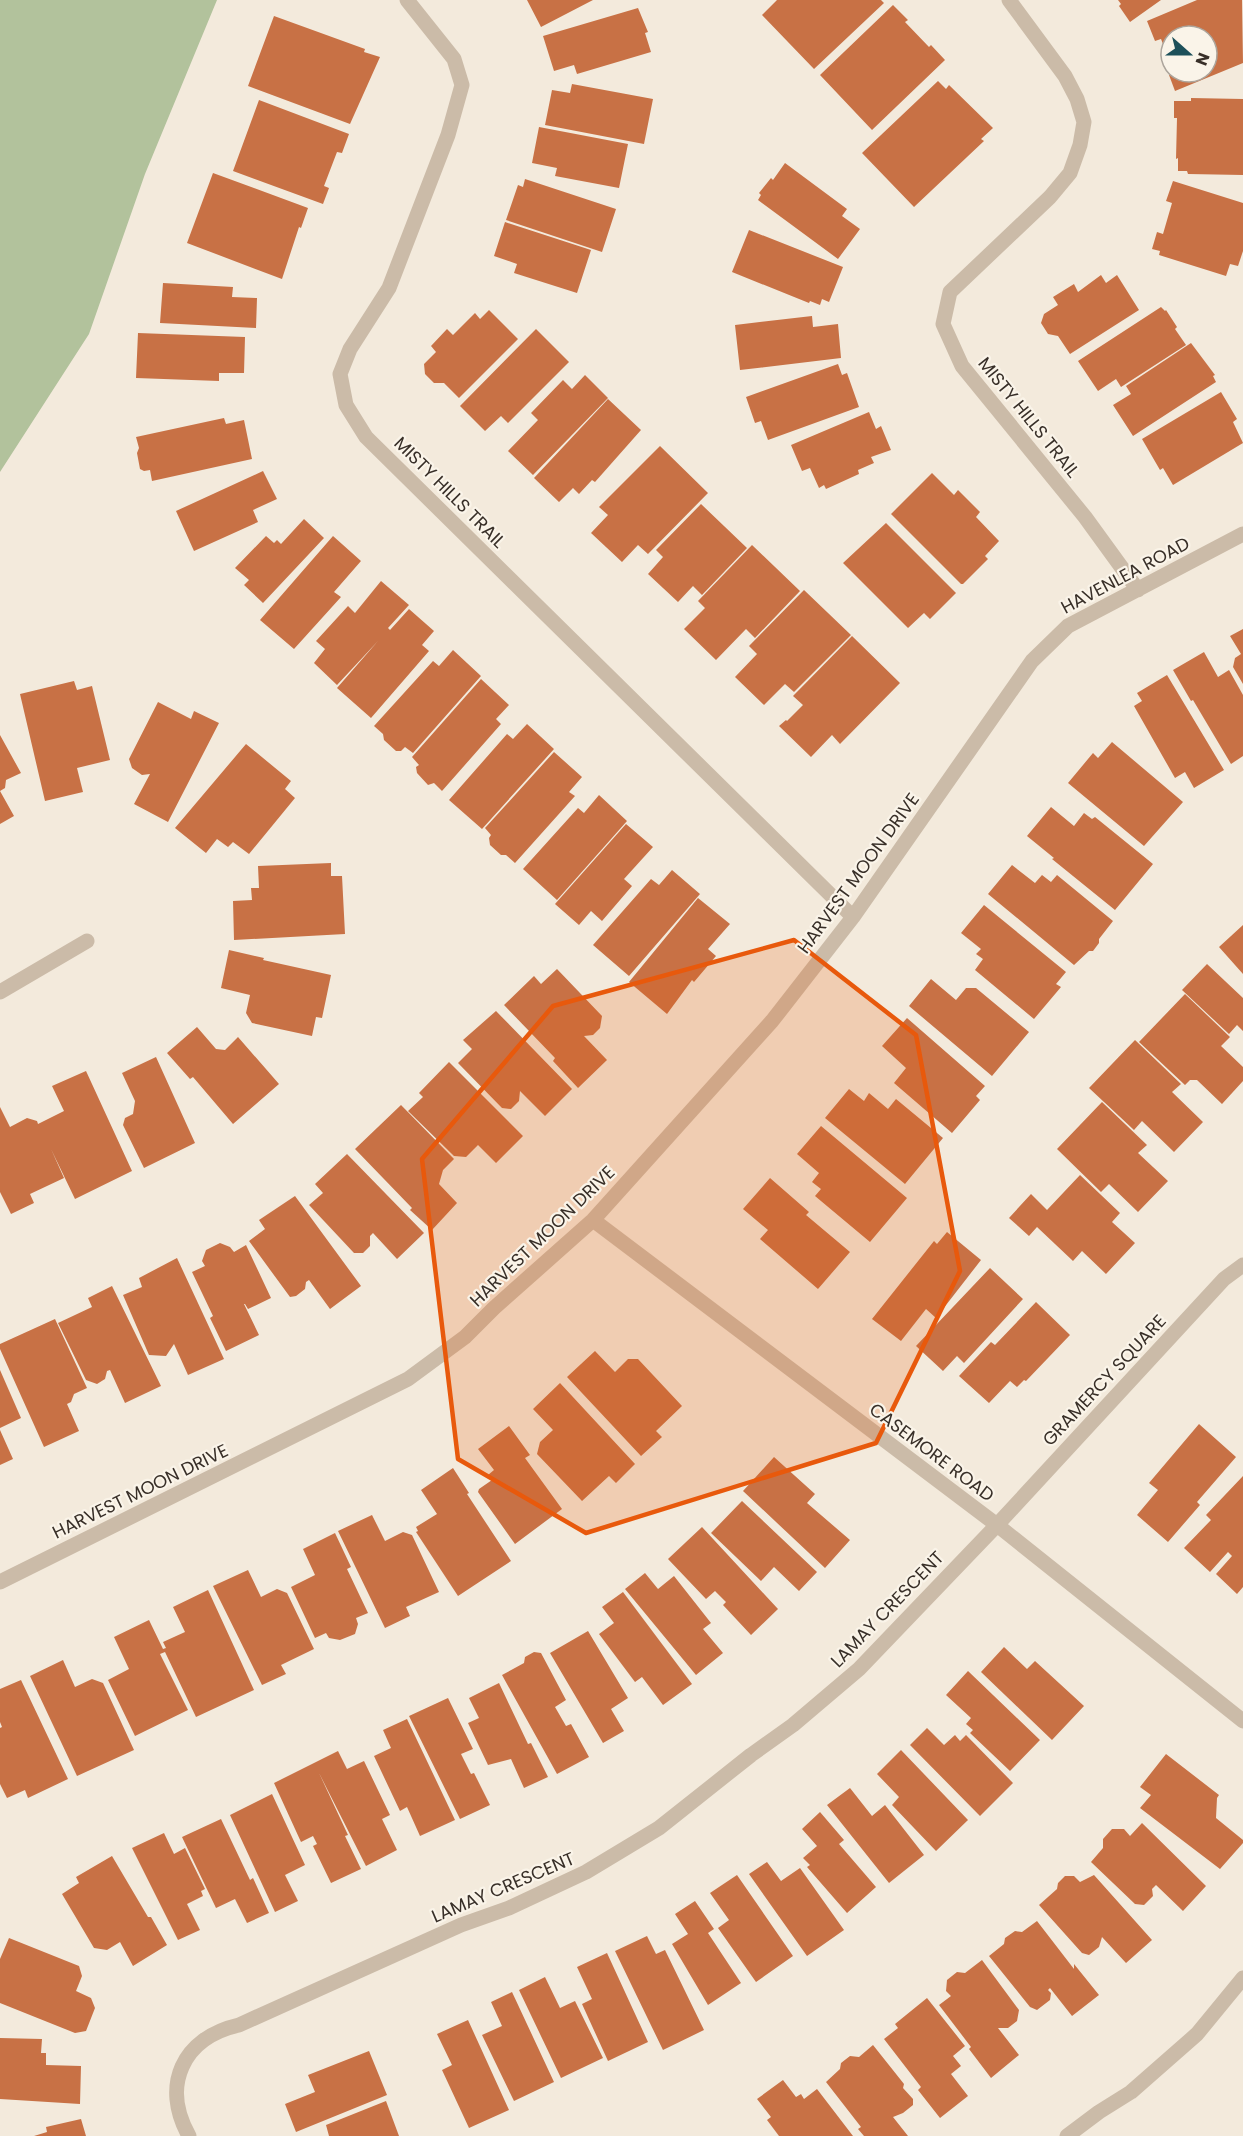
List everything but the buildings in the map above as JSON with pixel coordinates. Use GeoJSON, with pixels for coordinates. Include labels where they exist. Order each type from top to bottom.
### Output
{"type":"FeatureCollection","features":[{"type":"Feature","properties":{"kind":"street","name":"MISTY HILLS TRAIL"},"geometry":{"type":"LineString","coordinates":[[407,0],[454,59],[462,85],[448,135],[388,288],[350,349],[340,374],[346,405],[366,437],[853,917]]}},
{"type":"Feature","properties":{"kind":"street","name":"MISTY HILLS TRAIL"},"geometry":{"type":"LineString","coordinates":[[1009,0],[1065,76],[1077,99],[1084,122],[1080,145],[1070,173],[1050,197],[950,292],[943,324],[962,366],[1085,517],[1138,590]]}},
{"type":"Feature","properties":{"kind":"street","name":"HAVENLEA ROAD"},"geometry":{"type":"LineString","coordinates":[[990,720],[1032,661],[1068,626],[1243,534]]}},
{"type":"Feature","properties":{"kind":"street","name":"HARVEST MOON DRIVE"},"geometry":{"type":"LineString","coordinates":[[0,1582],[408,1379],[465,1337],[592,1220],[772,1021],[853,917],[990,720]]}},
{"type":"Feature","properties":{"kind":"street"},"geometry":{"type":"LineString","coordinates":[[0,992],[87,941]]}},
{"type":"Feature","properties":{"kind":"street","name":"CASEMORE ROAD"},"geometry":{"type":"LineString","coordinates":[[592,1220],[997,1525],[1243,1722]]}},
{"type":"Feature","properties":{"kind":"street","name":"GRAMERCY SQUARE"},"geometry":{"type":"LineString","coordinates":[[997,1525],[1224,1279],[1243,1265]]}},
{"type":"Feature","properties":{"kind":"street","name":"LAMAY CRESCENT"},"geometry":{"type":"LineString","coordinates":[[189,2136],[181,2121],[177,2106],[179,2076],[194,2048],[214,2033],[239,2025],[461,1925],[509,1908],[586,1872],[659,1828],[751,1755],[794,1725],[859,1669],[997,1525]]}},
{"type":"Feature","properties":{"kind":"street"},"geometry":{"type":"LineString","coordinates":[[1067,2136],[1131,2092],[1197,2034],[1243,1978]]}},
{"type":"Feature","properties":{"kind":"highlighted area"},"geometry":{"type":"Polygon","coordinates":[[[794,940],[916,1035],[960,1271],[876,1443],[586,1533],[458,1459],[422,1159],[553,1006],[794,940]]]}},
{"type":"Feature","properties":{"kind":"green space"},"geometry":{"type":"Polygon","coordinates":[[[0,0],[217,0],[145,174],[89,334],[0,472],[0,0]]]}}]}
